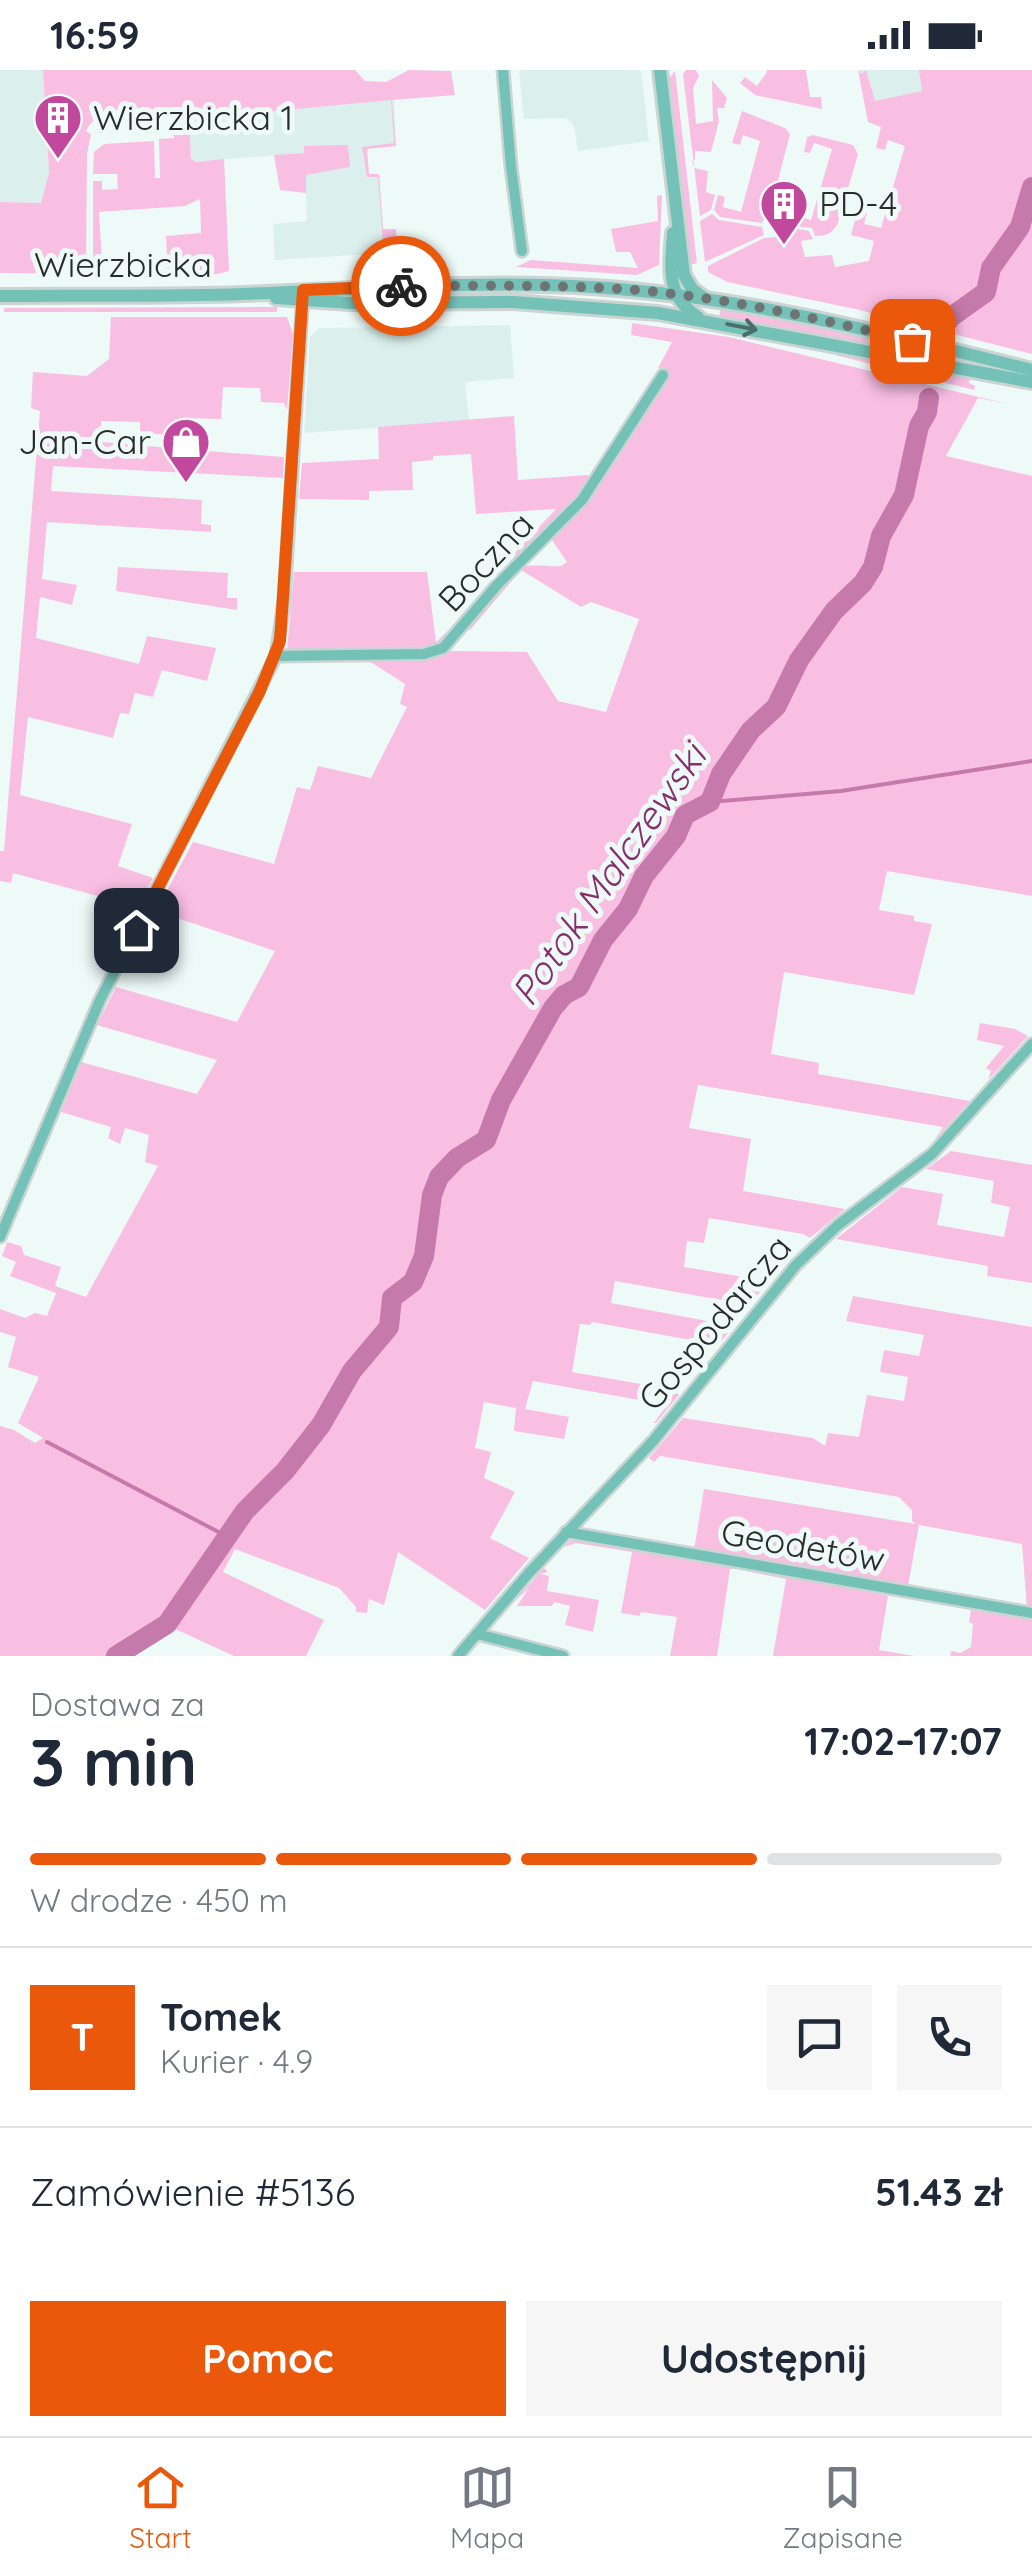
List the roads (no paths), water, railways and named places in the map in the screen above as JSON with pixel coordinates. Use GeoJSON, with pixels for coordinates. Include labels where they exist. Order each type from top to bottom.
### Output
{"type":"FeatureCollection","features":[{"type":"Feature","properties":{"kind":"street"},"geometry":{"type":"LineString","coordinates":[[504,70],[510,167],[522,251]]}},
{"type":"Feature","properties":{"kind":"street"},"geometry":{"type":"LineString","coordinates":[[645,312],[661,307],[676,295],[684,275],[660,70]]}},
{"type":"Feature","properties":{"kind":"street"},"geometry":{"type":"LineString","coordinates":[[675,196],[670,275],[676,295],[705,320]]}},
{"type":"Feature","properties":{"kind":"street"},"geometry":{"type":"LineString","coordinates":[[649,292],[670,275]]}},
{"type":"Feature","properties":{"kind":"street"},"geometry":{"type":"LineString","coordinates":[[684,275],[692,290],[709,300]]}},
{"type":"Feature","properties":{"kind":"street","name":"Wierzbicka"},"geometry":{"type":"LineString","coordinates":[[302,295],[514,285],[649,292],[837,323],[1032,370]]}},
{"type":"Feature","properties":{"kind":"street"},"geometry":{"type":"LineString","coordinates":[[0,1238],[100,1000],[276,656],[284,601],[302,295]]}},
{"type":"Feature","properties":{"kind":"street","name":"Wierzbicka"},"geometry":{"type":"LineString","coordinates":[[0,296],[302,295],[514,302],[645,312],[1032,382]]}},
{"type":"Feature","properties":{"kind":"street","name":"Boczna"},"geometry":{"type":"LineString","coordinates":[[276,656],[424,654],[443,648],[498,584],[582,500],[663,376]]}},
{"type":"Feature","properties":{"kind":"street","name":"Gospodarcza"},"geometry":{"type":"LineString","coordinates":[[458,1656],[566,1532],[653,1441],[808,1252],[932,1154],[1032,1044]]}},
{"type":"Feature","properties":{"kind":"street","name":"Geodetów"},"geometry":{"type":"LineString","coordinates":[[566,1532],[1032,1613]]}},
{"type":"Feature","properties":{"kind":"street"},"geometry":{"type":"LineString","coordinates":[[476,1634],[563,1656]]}},
{"type":"Feature","properties":{"kind":"waterway","name":"Potok Malczewski"},"geometry":{"type":"LineString","coordinates":[[946,324],[986,292],[991,268],[1020,227],[1032,187]]}},
{"type":"Feature","properties":{"kind":"waterway","name":"Potok Malczewski"},"geometry":{"type":"LineString","coordinates":[[116,1656],[167,1624],[245,1511],[285,1471],[321,1425],[352,1371],[389,1327],[392,1298],[413,1282],[424,1256],[432,1195],[439,1177],[457,1158],[486,1140],[501,1100],[553,1008],[564,995],[579,987],[603,940],[628,909],[644,876],[676,836],[685,815],[710,802],[721,774],[751,730],[776,707],[799,660],[834,611],[863,583],[873,567],[881,536],[904,495],[929,398]]}},
{"type":"Feature","properties":{"kind":"waterway"},"geometry":{"type":"LineString","coordinates":[[710,802],[841,791],[1032,761]]}},
{"type":"Feature","properties":{"kind":"waterway"},"geometry":{"type":"LineString","coordinates":[[47,1442],[230,1538]]}},
{"type":"Feature","properties":{"kind":"place","name":"Wierzbicka 1"},"geometry":{"type":"Point","coordinates":[58,160]}},
{"type":"Feature","properties":{"kind":"place","name":"PD-4"},"geometry":{"type":"Point","coordinates":[784,246]}},
{"type":"Feature","properties":{"kind":"place","name":"Jan-Car"},"geometry":{"type":"Point","coordinates":[186,484]}}]}
